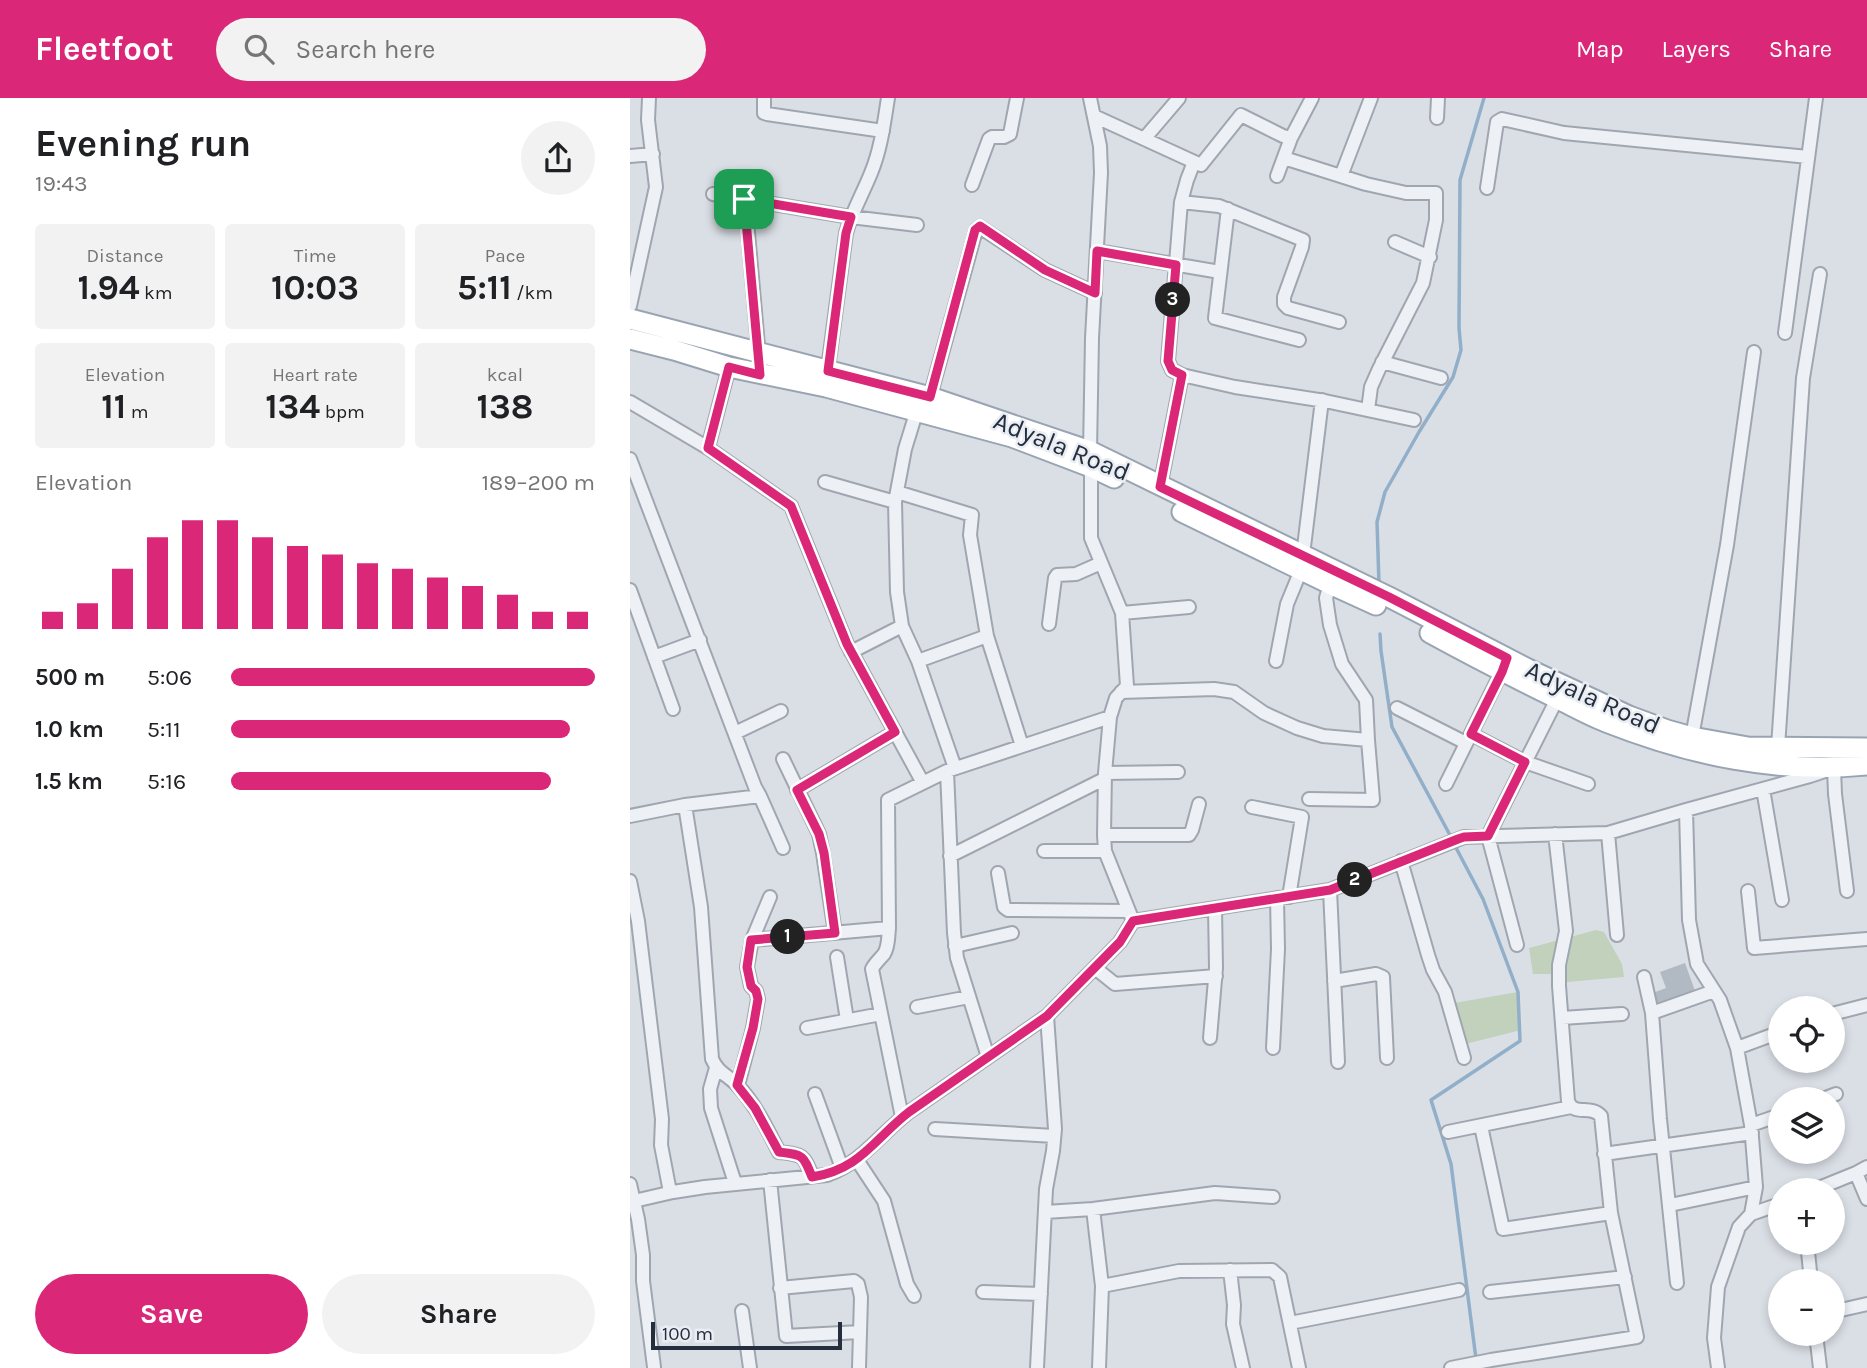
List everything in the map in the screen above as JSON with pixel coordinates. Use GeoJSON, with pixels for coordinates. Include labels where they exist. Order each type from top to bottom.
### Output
{"type":"FeatureCollection","features":[{"type":"Feature","properties":{"kind":"main road"},"geometry":{"type":"LineString","coordinates":[[630,319],[758,353],[827,379],[924,404],[948,421],[1091,459],[1302,563],[1330,584],[1561,692],[1604,722],[1661,742],[1720,758],[1769,765],[1834,768],[1867,765]]}},
{"type":"Feature","properties":{"kind":"main road"},"geometry":{"type":"LineString","coordinates":[[630,339],[674,349],[760,375],[827,379]]}},
{"type":"Feature","properties":{"kind":"main road","name":"Adyala Road"},"geometry":{"type":"LineString","coordinates":[[1091,459],[1160,487],[1302,563],[1505,665]]}},
{"type":"Feature","properties":{"kind":"main road","name":"Adyala Road"},"geometry":{"type":"LineString","coordinates":[[1561,692],[1692,737],[1748,747],[1867,748]]}},
{"type":"Feature","properties":{"kind":"street"},"geometry":{"type":"LineString","coordinates":[[630,306],[656,187],[648,120],[649,98]]}},
{"type":"Feature","properties":{"kind":"street"},"geometry":{"type":"LineString","coordinates":[[764,98],[764,113],[883,131]]}},
{"type":"Feature","properties":{"kind":"street"},"geometry":{"type":"LineString","coordinates":[[827,379],[844,245],[851,217],[872,171],[883,131],[888,98]]}},
{"type":"Feature","properties":{"kind":"street"},"geometry":{"type":"LineString","coordinates":[[972,185],[989,139],[1010,135],[1017,98]]}},
{"type":"Feature","properties":{"kind":"street"},"geometry":{"type":"LineString","coordinates":[[634,1201],[670,1192],[735,1183],[827,1175],[856,1160],[902,1117],[1047,1016],[1120,942],[1131,916],[1105,851],[1104,835],[1110,717],[1116,698],[1127,685],[1122,613],[1091,538],[1092,338],[1100,146],[1090,98]]}},
{"type":"Feature","properties":{"kind":"street"},"geometry":{"type":"LineString","coordinates":[[1144,139],[1179,98]]}},
{"type":"Feature","properties":{"kind":"street"},"geometry":{"type":"LineString","coordinates":[[1278,176],[1291,138],[1312,98]]}},
{"type":"Feature","properties":{"kind":"street"},"geometry":{"type":"LineString","coordinates":[[1341,176],[1371,98]]}},
{"type":"Feature","properties":{"kind":"street"},"geometry":{"type":"LineString","coordinates":[[1437,118],[1438,98]]}},
{"type":"Feature","properties":{"kind":"street"},"geometry":{"type":"LineString","coordinates":[[1785,333],[1816,98]]}},
{"type":"Feature","properties":{"kind":"street"},"geometry":{"type":"LineString","coordinates":[[1094,116],[1201,165],[1241,115],[1291,138]]}},
{"type":"Feature","properties":{"kind":"street"},"geometry":{"type":"LineString","coordinates":[[1487,188],[1497,122],[1502,119],[1564,132],[1808,157]]}},
{"type":"Feature","properties":{"kind":"street"},"geometry":{"type":"LineString","coordinates":[[630,156],[653,154]]}},
{"type":"Feature","properties":{"kind":"street"},"geometry":{"type":"LineString","coordinates":[[1284,158],[1406,193],[1437,193],[1436,220],[1423,283],[1371,387],[1368,410]]}},
{"type":"Feature","properties":{"kind":"street"},"geometry":{"type":"LineString","coordinates":[[1195,162],[1181,202],[1168,361],[1172,370],[1182,375],[1235,387],[1322,400],[1415,421]]}},
{"type":"Feature","properties":{"kind":"street"},"geometry":{"type":"LineString","coordinates":[[713,194],[917,225]]}},
{"type":"Feature","properties":{"kind":"street"},"geometry":{"type":"LineString","coordinates":[[744,199],[760,375]]}},
{"type":"Feature","properties":{"kind":"street"},"geometry":{"type":"LineString","coordinates":[[1181,202],[1219,206],[1303,240],[1284,304],[1288,308],[1339,322]]}},
{"type":"Feature","properties":{"kind":"street"},"geometry":{"type":"LineString","coordinates":[[1228,209],[1215,318],[1299,340]]}},
{"type":"Feature","properties":{"kind":"street"},"geometry":{"type":"LineString","coordinates":[[988,1057],[955,946],[950,856],[951,770],[918,661],[902,626],[897,592],[896,497],[905,449],[924,404],[975,230],[980,226],[1045,270],[1095,293]]}},
{"type":"Feature","properties":{"kind":"street"},"geometry":{"type":"LineString","coordinates":[[1395,242],[1430,257]]}},
{"type":"Feature","properties":{"kind":"street"},"geometry":{"type":"LineString","coordinates":[[1097,251],[1220,272]]}},
{"type":"Feature","properties":{"kind":"street"},"geometry":{"type":"LineString","coordinates":[[1778,747],[1803,378],[1820,274]]}},
{"type":"Feature","properties":{"kind":"street"},"geometry":{"type":"LineString","coordinates":[[1692,737],[1727,545],[1754,352]]}},
{"type":"Feature","properties":{"kind":"street"},"geometry":{"type":"LineString","coordinates":[[1382,362],[1441,378]]}},
{"type":"Feature","properties":{"kind":"street"},"geometry":{"type":"LineString","coordinates":[[708,448],[729,367]]}},
{"type":"Feature","properties":{"kind":"street"},"geometry":{"type":"LineString","coordinates":[[1160,487],[1182,375]]}},
{"type":"Feature","properties":{"kind":"street"},"geometry":{"type":"LineString","coordinates":[[1276,662],[1287,604],[1302,563],[1322,400]]}},
{"type":"Feature","properties":{"kind":"street"},"geometry":{"type":"LineString","coordinates":[[630,402],[708,448],[791,506],[851,652],[923,783]]}},
{"type":"Feature","properties":{"kind":"street"},"geometry":{"type":"LineString","coordinates":[[630,459],[755,787],[783,848]]}},
{"type":"Feature","properties":{"kind":"street"},"geometry":{"type":"LineString","coordinates":[[825,482],[972,515],[970,535],[987,636],[1022,746]]}},
{"type":"Feature","properties":{"kind":"street"},"geometry":{"type":"LineString","coordinates":[[1049,624],[1057,575],[1076,574],[1101,563]]}},
{"type":"Feature","properties":{"kind":"street"},"geometry":{"type":"LineString","coordinates":[[1309,799],[1373,800],[1366,700],[1342,664],[1330,625],[1326,598],[1330,584]]}},
{"type":"Feature","properties":{"kind":"street"},"geometry":{"type":"LineString","coordinates":[[630,590],[673,709]]}},
{"type":"Feature","properties":{"kind":"street"},"geometry":{"type":"LineString","coordinates":[[1122,613],[1189,607]]}},
{"type":"Feature","properties":{"kind":"street"},"geometry":{"type":"LineString","coordinates":[[851,652],[902,626]]}},
{"type":"Feature","properties":{"kind":"street"},"geometry":{"type":"LineString","coordinates":[[918,661],[987,636]]}},
{"type":"Feature","properties":{"kind":"street"},"geometry":{"type":"LineString","coordinates":[[654,657],[700,640]]}},
{"type":"Feature","properties":{"kind":"street"},"geometry":{"type":"LineString","coordinates":[[1446,784],[1505,665]]}},
{"type":"Feature","properties":{"kind":"street"},"geometry":{"type":"LineString","coordinates":[[1121,692],[1234,692],[1264,713],[1297,728],[1323,736],[1368,740]]}},
{"type":"Feature","properties":{"kind":"street"},"geometry":{"type":"LineString","coordinates":[[1517,945],[1488,836],[1561,692]]}},
{"type":"Feature","properties":{"kind":"street"},"geometry":{"type":"LineString","coordinates":[[1397,708],[1525,762],[1588,784]]}},
{"type":"Feature","properties":{"kind":"street"},"geometry":{"type":"LineString","coordinates":[[734,733],[781,710]]}},
{"type":"Feature","properties":{"kind":"street"},"geometry":{"type":"LineString","coordinates":[[902,1117],[872,968],[887,947],[889,928],[888,800],[951,770],[1110,717]]}},
{"type":"Feature","properties":{"kind":"street"},"geometry":{"type":"LineString","coordinates":[[797,790],[895,732]]}},
{"type":"Feature","properties":{"kind":"street"},"geometry":{"type":"LineString","coordinates":[[783,759],[819,834],[835,933]]}},
{"type":"Feature","properties":{"kind":"street"},"geometry":{"type":"LineString","coordinates":[[998,873],[1004,907],[1008,910],[1131,916],[1215,908],[1330,890],[1464,837],[1608,832],[1834,768],[1847,891]]}},
{"type":"Feature","properties":{"kind":"street"},"geometry":{"type":"LineString","coordinates":[[950,856],[1105,776],[1178,772]]}},
{"type":"Feature","properties":{"kind":"street"},"geometry":{"type":"LineString","coordinates":[[1763,789],[1782,900]]}},
{"type":"Feature","properties":{"kind":"street"},"geometry":{"type":"LineString","coordinates":[[630,816],[685,805],[760,796]]}},
{"type":"Feature","properties":{"kind":"street"},"geometry":{"type":"LineString","coordinates":[[1104,835],[1189,835],[1199,804]]}},
{"type":"Feature","properties":{"kind":"street"},"geometry":{"type":"LineString","coordinates":[[685,805],[701,907],[712,1059],[716,1068],[737,1085],[755,1108],[779,1152],[800,1155],[812,1177]]}},
{"type":"Feature","properties":{"kind":"street"},"geometry":{"type":"LineString","coordinates":[[1252,807],[1302,817],[1283,897],[1273,1048]]}},
{"type":"Feature","properties":{"kind":"street"},"geometry":{"type":"LineString","coordinates":[[1685,810],[1689,920],[1697,964],[1720,1000],[1737,1048],[1752,1129],[1756,1187],[1751,1214]]}},
{"type":"Feature","properties":{"kind":"street"},"geometry":{"type":"LineString","coordinates":[[1608,832],[1617,935]]}},
{"type":"Feature","properties":{"kind":"street"},"geometry":{"type":"LineString","coordinates":[[1451,1368],[1637,1338],[1611,1213],[1601,1115],[1591,1110],[1575,1110],[1570,1107],[1568,1101],[1559,965],[1566,931],[1555,834]]}},
{"type":"Feature","properties":{"kind":"street"},"geometry":{"type":"LineString","coordinates":[[1044,851],[1105,851]]}},
{"type":"Feature","properties":{"kind":"street"},"geometry":{"type":"LineString","coordinates":[[1401,861],[1433,971],[1445,992],[1464,1058]]}},
{"type":"Feature","properties":{"kind":"street"},"geometry":{"type":"LineString","coordinates":[[630,881],[638,921],[662,1119],[661,1146],[670,1192]]}},
{"type":"Feature","properties":{"kind":"street"},"geometry":{"type":"LineString","coordinates":[[1330,890],[1338,1062]]}},
{"type":"Feature","properties":{"kind":"street"},"geometry":{"type":"LineString","coordinates":[[1748,891],[1754,948],[1867,939]]}},
{"type":"Feature","properties":{"kind":"street"},"geometry":{"type":"LineString","coordinates":[[737,1085],[758,999],[751,986],[747,967],[751,940],[770,897]]}},
{"type":"Feature","properties":{"kind":"street"},"geometry":{"type":"LineString","coordinates":[[1210,1038],[1216,976],[1215,908]]}},
{"type":"Feature","properties":{"kind":"street"},"geometry":{"type":"LineString","coordinates":[[751,940],[889,928]]}},
{"type":"Feature","properties":{"kind":"street"},"geometry":{"type":"LineString","coordinates":[[955,946],[1012,933]]}},
{"type":"Feature","properties":{"kind":"street"},"geometry":{"type":"LineString","coordinates":[[837,957],[847,1020]]}},
{"type":"Feature","properties":{"kind":"street"},"geometry":{"type":"LineString","coordinates":[[1095,968],[1115,984],[1216,976]]}},
{"type":"Feature","properties":{"kind":"street"},"geometry":{"type":"LineString","coordinates":[[1334,981],[1376,974],[1382,977],[1387,1058]]}},
{"type":"Feature","properties":{"kind":"street"},"geometry":{"type":"LineString","coordinates":[[1644,977],[1652,1013],[1677,1283]]}},
{"type":"Feature","properties":{"kind":"street"},"geometry":{"type":"LineString","coordinates":[[1652,1013],[1714,991]]}},
{"type":"Feature","properties":{"kind":"street"},"geometry":{"type":"LineString","coordinates":[[917,1007],[969,998]]}},
{"type":"Feature","properties":{"kind":"street"},"geometry":{"type":"LineString","coordinates":[[1845,1011],[1867,1005]]}},
{"type":"Feature","properties":{"kind":"street"},"geometry":{"type":"LineString","coordinates":[[807,1028],[881,1014]]}},
{"type":"Feature","properties":{"kind":"street"},"geometry":{"type":"LineString","coordinates":[[1562,1018],[1622,1014]]}},
{"type":"Feature","properties":{"kind":"street"},"geometry":{"type":"LineString","coordinates":[[1037,1368],[1045,1212],[1054,1136],[1047,1016]]}},
{"type":"Feature","properties":{"kind":"street"},"geometry":{"type":"LineString","coordinates":[[1737,1048],[1768,1036]]}},
{"type":"Feature","properties":{"kind":"street"},"geometry":{"type":"LineString","coordinates":[[716,1068],[710,1089],[711,1108],[735,1183]]}},
{"type":"Feature","properties":{"kind":"street"},"geometry":{"type":"LineString","coordinates":[[815,1094],[842,1168]]}},
{"type":"Feature","properties":{"kind":"street"},"geometry":{"type":"LineString","coordinates":[[1448,1132],[1570,1107]]}},
{"type":"Feature","properties":{"kind":"street"},"geometry":{"type":"LineString","coordinates":[[1604,1154],[1663,1147],[1752,1129],[1768,1121]]}},
{"type":"Feature","properties":{"kind":"street"},"geometry":{"type":"LineString","coordinates":[[1481,1126],[1503,1229],[1611,1213]]}},
{"type":"Feature","properties":{"kind":"street"},"geometry":{"type":"LineString","coordinates":[[935,1129],[1054,1136]]}},
{"type":"Feature","properties":{"kind":"street"},"geometry":{"type":"LineString","coordinates":[[856,1160],[884,1201],[907,1284],[914,1296]]}},
{"type":"Feature","properties":{"kind":"street"},"geometry":{"type":"LineString","coordinates":[[1843,1178],[1862,1170],[1867,1199]]}},
{"type":"Feature","properties":{"kind":"street"},"geometry":{"type":"LineString","coordinates":[[770,1180],[786,1336],[860,1332]]}},
{"type":"Feature","properties":{"kind":"street"},"geometry":{"type":"LineString","coordinates":[[630,1184],[643,1255],[636,1281],[654,1367]]}},
{"type":"Feature","properties":{"kind":"street"},"geometry":{"type":"LineString","coordinates":[[1670,1205],[1756,1187]]}},
{"type":"Feature","properties":{"kind":"street"},"geometry":{"type":"LineString","coordinates":[[1045,1212],[1093,1209],[1215,1193],[1273,1197]]}},
{"type":"Feature","properties":{"kind":"street"},"geometry":{"type":"LineString","coordinates":[[1718,1368],[1714,1338],[1718,1287],[1739,1227],[1751,1214],[1768,1208]]}},
{"type":"Feature","properties":{"kind":"street"},"geometry":{"type":"LineString","coordinates":[[1093,1209],[1101,1286],[1099,1368]]}},
{"type":"Feature","properties":{"kind":"street"},"geometry":{"type":"LineString","coordinates":[[1230,1270],[1233,1324],[1243,1368]]}},
{"type":"Feature","properties":{"kind":"street"},"geometry":{"type":"LineString","coordinates":[[1101,1286],[1179,1271],[1277,1272],[1299,1368]]}},
{"type":"Feature","properties":{"kind":"street"},"geometry":{"type":"LineString","coordinates":[[1490,1292],[1625,1277]]}},
{"type":"Feature","properties":{"kind":"street"},"geometry":{"type":"LineString","coordinates":[[780,1288],[854,1281],[858,1284],[861,1297],[859,1368]]}},
{"type":"Feature","properties":{"kind":"street"},"geometry":{"type":"LineString","coordinates":[[1290,1324],[1459,1290]]}},
{"type":"Feature","properties":{"kind":"street"},"geometry":{"type":"LineString","coordinates":[[982,1292],[1041,1294]]}},
{"type":"Feature","properties":{"kind":"street"},"geometry":{"type":"LineString","coordinates":[[1845,1309],[1867,1304]]}},
{"type":"Feature","properties":{"kind":"street"},"geometry":{"type":"LineString","coordinates":[[742,1311],[750,1368]]}},
{"type":"Feature","properties":{"kind":"street"},"geometry":{"type":"LineString","coordinates":[[1817,1346],[1820,1368]]}},
{"type":"Feature","properties":{"kind":"green space"},"geometry":{"type":"Polygon","coordinates":[[[1596,930],[1604,932],[1622,964],[1624,977],[1567,982],[1555,974],[1533,974],[1529,948],[1596,930]]]}},
{"type":"Feature","properties":{"kind":"green space"},"geometry":{"type":"Polygon","coordinates":[[[1518,992],[1521,1030],[1465,1044],[1454,1003],[1518,992]]]}},
{"type":"Feature","properties":{"kind":"building"},"geometry":{"type":"Polygon","coordinates":[[[1685,963],[1695,991],[1655,1006],[1650,994],[1666,988],[1660,972],[1685,963]]]}},
{"type":"Feature","properties":{"kind":"waterway"},"geometry":{"type":"LineString","coordinates":[[1379,584],[1377,522],[1385,492],[1453,377],[1461,350],[1460,180],[1484,98]]}},
{"type":"Feature","properties":{"kind":"waterway"},"geometry":{"type":"LineString","coordinates":[[1380,634],[1392,727],[1451,837]]}},
{"type":"Feature","properties":{"kind":"waterway"},"geometry":{"type":"LineString","coordinates":[[1454,844],[1483,899],[1518,992],[1520,1041],[1431,1100],[1451,1164],[1476,1359]]}},
{"type":"Feature","properties":{"kind":"route"},"geometry":{"type":"LineString","coordinates":[[744,199],[851,217],[846,233],[828,371],[930,397],[975,230],[980,226],[1045,270],[1095,293],[1097,251],[1176,265],[1168,361],[1172,370],[1182,375],[1160,487],[1389,597],[1507,658],[1471,734],[1525,762],[1488,836],[1464,837],[1440,845],[1419,856],[1330,890],[1133,921],[1120,942],[1047,1016],[897,1121],[855,1161],[838,1171],[812,1177],[800,1155],[779,1152],[755,1108],[737,1085],[746,1058],[758,999],[751,986],[747,967],[751,940],[835,933],[819,834],[797,790],[895,732],[847,644],[791,506],[708,448],[729,367],[760,375],[744,199]]}}]}
